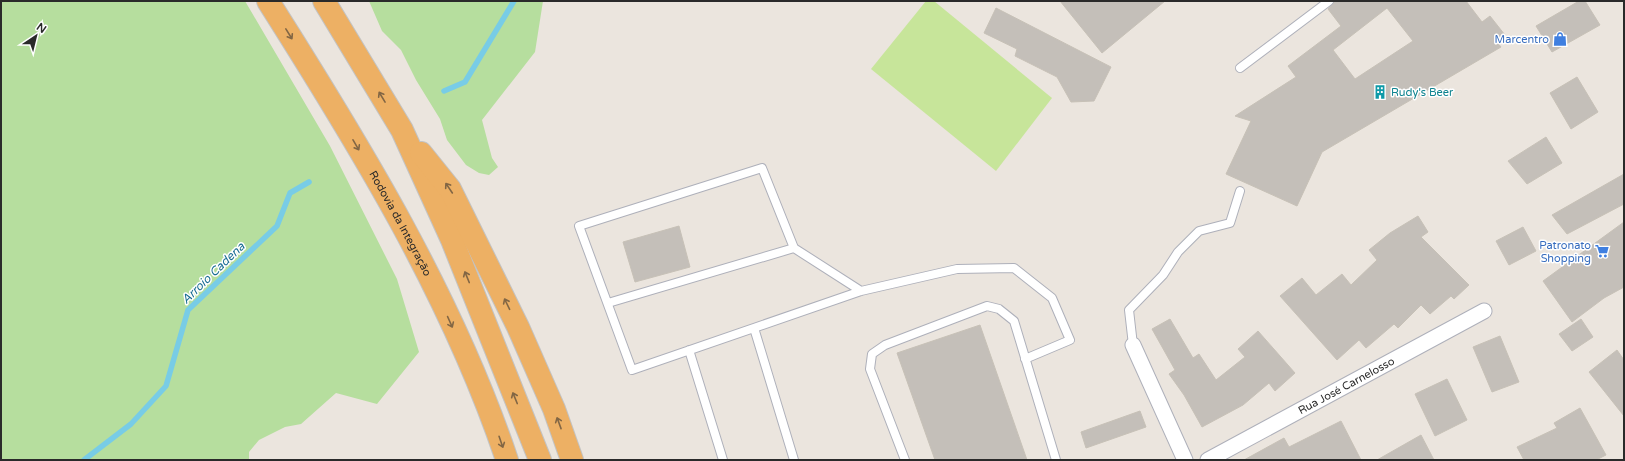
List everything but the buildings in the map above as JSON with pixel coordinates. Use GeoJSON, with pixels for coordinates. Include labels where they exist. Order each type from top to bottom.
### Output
{"type":"FeatureCollection","features":[{"type":"Feature","properties":{"kind":"highway","name":"Rodovia da Integração"},"geometry":{"type":"LineString","coordinates":[[268,1],[322,86],[416,250],[491,413],[507,460]]}},
{"type":"Feature","properties":{"kind":"highway"},"geometry":{"type":"LineString","coordinates":[[324,1],[402,130],[452,240],[540,460]]}},
{"type":"Feature","properties":{"kind":"highway"},"geometry":{"type":"LineString","coordinates":[[402,130],[450,189],[521,334],[554,409],[572,460]]}},
{"type":"Feature","properties":{"kind":"street","name":"Rua José Carnelosso"},"geometry":{"type":"LineString","coordinates":[[1208,460],[1484,311]]}},
{"type":"Feature","properties":{"kind":"street"},"geometry":{"type":"LineString","coordinates":[[1133,345],[1185,460]]}},
{"type":"Feature","properties":{"kind":"lane"},"geometry":{"type":"LineString","coordinates":[[1240,68],[1328,1]]}},
{"type":"Feature","properties":{"kind":"lane"},"geometry":{"type":"LineString","coordinates":[[861,291],[794,248],[762,168],[579,226],[632,370],[861,291],[957,269],[1014,268],[1052,298],[1070,340],[1025,359]]}},
{"type":"Feature","properties":{"kind":"lane"},"geometry":{"type":"LineString","coordinates":[[1133,345],[1128,310],[1163,275],[1178,252],[1199,231],[1230,223],[1240,191]]}},
{"type":"Feature","properties":{"kind":"lane"},"geometry":{"type":"LineString","coordinates":[[608,302],[794,248]]}},
{"type":"Feature","properties":{"kind":"lane"},"geometry":{"type":"LineString","coordinates":[[905,460],[870,369],[872,354],[885,345],[987,306],[999,309],[1014,321],[1056,460]]}},
{"type":"Feature","properties":{"kind":"lane"},"geometry":{"type":"LineString","coordinates":[[754,328],[794,460]]}},
{"type":"Feature","properties":{"kind":"lane"},"geometry":{"type":"LineString","coordinates":[[689,350],[723,460]]}},
{"type":"Feature","properties":{"kind":"green space"},"geometry":{"type":"Polygon","coordinates":[[[1,1],[245,1],[330,146],[397,279],[419,352],[377,404],[336,393],[301,424],[285,427],[259,440],[249,452],[249,460],[1,460],[1,1]]]}},
{"type":"Feature","properties":{"kind":"green space"},"geometry":{"type":"Polygon","coordinates":[[[369,1],[543,1],[535,52],[482,120],[492,158],[498,167],[489,175],[479,173],[466,165],[447,140],[440,119],[416,80],[401,50],[382,31],[369,1]]]}},
{"type":"Feature","properties":{"kind":"green space"},"geometry":{"type":"Polygon","coordinates":[[[926,1],[934,1],[1052,98],[996,171],[871,69],[926,1]]]}},
{"type":"Feature","properties":{"kind":"waterway","name":"Arroio Cadena"},"geometry":{"type":"LineString","coordinates":[[444,91],[465,82],[514,1]]}},
{"type":"Feature","properties":{"kind":"waterway","name":"Arroio Cadena"},"geometry":{"type":"LineString","coordinates":[[84,460],[131,424],[166,386],[188,310],[277,226],[290,193],[309,182]]}},
{"type":"Feature","properties":{"kind":"place","name":"Marcentro"},"geometry":{"type":"Point","coordinates":[1560,39]}},
{"type":"Feature","properties":{"kind":"place","name":"Rudy's Beer"},"geometry":{"type":"Point","coordinates":[1380,92]}},
{"type":"Feature","properties":{"kind":"place","name":"Patronato Shopping"},"geometry":{"type":"Point","coordinates":[1602,251]}}]}
